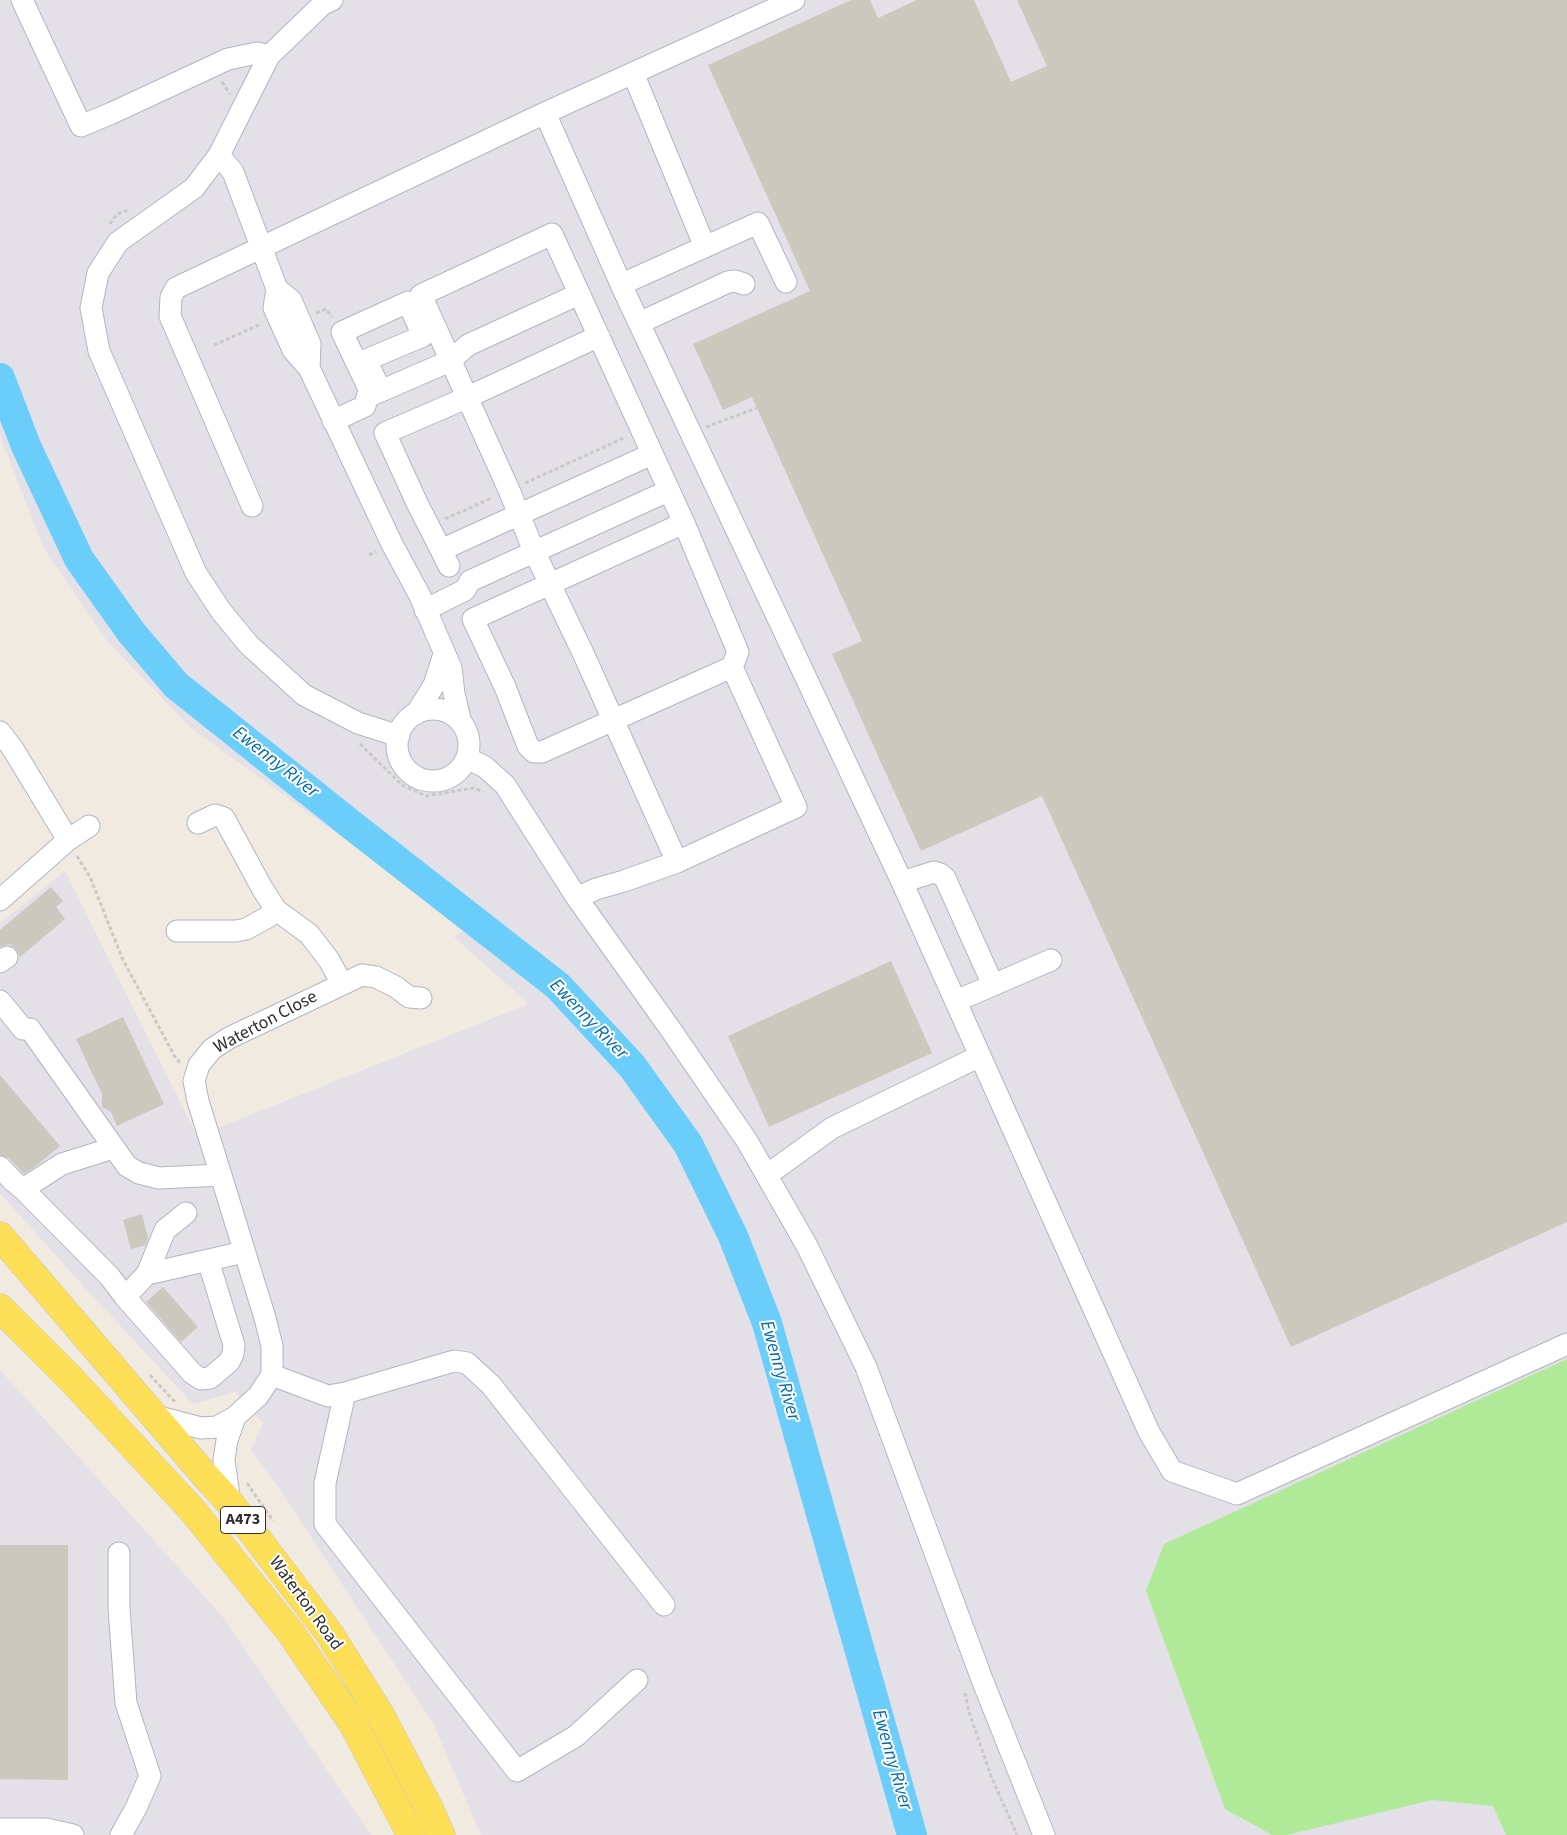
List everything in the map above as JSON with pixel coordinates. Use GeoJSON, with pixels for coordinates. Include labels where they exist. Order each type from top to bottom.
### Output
{"type":"FeatureCollection","features":[{"type":"Feature","properties":{"kind":"main road","name":"Waterton Road"},"geometry":{"type":"LineString","coordinates":[[0,1236],[230,1503],[329,1634],[381,1716],[441,1835]]}},
{"type":"Feature","properties":{"kind":"main road","name":"Waterton Road"},"geometry":{"type":"LineString","coordinates":[[0,1308],[71,1379],[192,1511],[291,1633],[353,1724],[411,1835]]}},
{"type":"Feature","properties":{"kind":"street"},"geometry":{"type":"LineString","coordinates":[[22,0],[81,126],[112,114],[228,59],[257,53],[269,56]]}},
{"type":"Feature","properties":{"kind":"street"},"geometry":{"type":"LineString","coordinates":[[332,0],[323,4],[269,56],[219,155],[194,188],[118,242],[98,272],[91,308],[99,351],[196,573],[221,611],[249,644],[304,695],[358,722],[399,736]]}},
{"type":"Feature","properties":{"kind":"street"},"geometry":{"type":"LineString","coordinates":[[252,506],[170,316],[171,297],[176,288],[545,113],[794,0]]}},
{"type":"Feature","properties":{"kind":"street"},"geometry":{"type":"LineString","coordinates":[[633,73],[705,246]]}},
{"type":"Feature","properties":{"kind":"street"},"geometry":{"type":"LineString","coordinates":[[545,113],[639,323],[902,882],[1145,1423],[1172,1471],[1237,1494],[1567,1344]]}},
{"type":"Feature","properties":{"kind":"street"},"geometry":{"type":"LineString","coordinates":[[219,155],[233,172],[277,289],[274,308],[293,350],[309,368],[422,603],[451,668],[454,694],[461,722],[467,733],[469,746],[467,758],[454,775],[444,780],[423,780],[413,775],[405,767],[400,758],[398,747],[402,727],[408,720],[416,714],[428,710],[440,710],[452,714],[461,722]]}},
{"type":"Feature","properties":{"kind":"street"},"geometry":{"type":"LineString","coordinates":[[622,284],[758,223],[786,282]]}},
{"type":"Feature","properties":{"kind":"street"},"geometry":{"type":"LineString","coordinates":[[676,862],[613,721],[551,584],[534,551],[421,295],[552,234],[684,523],[738,652],[732,667],[613,721],[542,752],[534,752],[528,746],[505,687],[473,619],[551,584],[684,523]]}},
{"type":"Feature","properties":{"kind":"street"},"geometry":{"type":"LineString","coordinates":[[639,323],[728,282],[735,281],[744,284]]}},
{"type":"Feature","properties":{"kind":"street"},"geometry":{"type":"LineString","coordinates":[[330,415],[359,394],[373,394],[450,361],[468,344],[579,294]]}},
{"type":"Feature","properties":{"kind":"street"},"geometry":{"type":"LineString","coordinates":[[599,336],[466,398],[385,433],[445,558],[519,515],[652,454]]}},
{"type":"Feature","properties":{"kind":"street"},"geometry":{"type":"LineString","coordinates":[[361,362],[373,394]]}},
{"type":"Feature","properties":{"kind":"street"},"geometry":{"type":"LineString","coordinates":[[422,603],[465,590],[470,581],[668,491]]}},
{"type":"Feature","properties":{"kind":"street"},"geometry":{"type":"LineString","coordinates":[[416,714],[434,685],[444,654]]}},
{"type":"Feature","properties":{"kind":"street"},"geometry":{"type":"LineString","coordinates":[[577,898],[596,889],[676,862],[796,807],[732,667]]}},
{"type":"Feature","properties":{"kind":"street"},"geometry":{"type":"LineString","coordinates":[[0,732],[13,749],[68,840]]}},
{"type":"Feature","properties":{"kind":"street"},"geometry":{"type":"LineString","coordinates":[[467,758],[485,767],[505,785],[577,898],[671,1030],[746,1141],[768,1175],[807,1246],[866,1367],[983,1682],[1044,1835]]}},
{"type":"Feature","properties":{"kind":"street"},"geometry":{"type":"LineString","coordinates":[[198,823],[216,815],[224,818],[276,910],[309,934],[329,960],[342,984]]}},
{"type":"Feature","properties":{"kind":"street"},"geometry":{"type":"LineString","coordinates":[[0,900],[68,840],[89,826]]}},
{"type":"Feature","properties":{"kind":"street"},"geometry":{"type":"LineString","coordinates":[[902,882],[934,872],[946,878],[993,985]]}},
{"type":"Feature","properties":{"kind":"street"},"geometry":{"type":"LineString","coordinates":[[178,931],[246,929],[268,917],[276,910]]}},
{"type":"Feature","properties":{"kind":"street"},"geometry":{"type":"LineString","coordinates":[[956,1002],[1051,960]]}},
{"type":"Feature","properties":{"kind":"street","name":"Waterton Close"},"geometry":{"type":"LineString","coordinates":[[196,1071],[212,1049],[229,1038],[362,975],[376,977],[396,987],[409,997],[421,998]]}},
{"type":"Feature","properties":{"kind":"street"},"geometry":{"type":"LineString","coordinates":[[0,1002],[23,1029],[30,1029],[127,1166],[159,1178],[221,1175]]}},
{"type":"Feature","properties":{"kind":"street"},"geometry":{"type":"LineString","coordinates":[[768,1175],[832,1128],[980,1056]]}},
{"type":"Feature","properties":{"kind":"street"},"geometry":{"type":"LineString","coordinates":[[155,1416],[201,1428],[217,1427],[235,1417],[258,1396],[272,1375],[272,1346],[198,1101],[194,1081],[196,1071]]}},
{"type":"Feature","properties":{"kind":"street"},"geometry":{"type":"LineString","coordinates":[[23,1189],[62,1164],[114,1148]]}},
{"type":"Feature","properties":{"kind":"street"},"geometry":{"type":"LineString","coordinates":[[0,1167],[110,1277],[125,1297],[192,1373],[201,1380],[210,1378],[229,1362],[233,1354],[234,1345],[208,1260]]}},
{"type":"Feature","properties":{"kind":"street"},"geometry":{"type":"LineString","coordinates":[[125,1297],[147,1274],[165,1230],[186,1213]]}},
{"type":"Feature","properties":{"kind":"street"},"geometry":{"type":"LineString","coordinates":[[147,1274],[244,1252]]}},
{"type":"Feature","properties":{"kind":"street"},"geometry":{"type":"LineString","coordinates":[[272,1375],[328,1396],[345,1393],[454,1361],[467,1363],[491,1385],[664,1605]]}},
{"type":"Feature","properties":{"kind":"street"},"geometry":{"type":"LineString","coordinates":[[345,1393],[325,1483],[325,1524],[517,1771],[576,1736],[637,1680]]}},
{"type":"Feature","properties":{"kind":"street"},"geometry":{"type":"LineString","coordinates":[[230,1503],[224,1460],[227,1440],[235,1417]]}},
{"type":"Feature","properties":{"kind":"street"},"geometry":{"type":"LineString","coordinates":[[119,1553],[119,1609],[126,1703],[150,1776],[136,1808],[121,1835]]}},
{"type":"Feature","properties":{"kind":"street"},"geometry":{"type":"LineString","coordinates":[[0,1829],[46,1830],[73,1835]]}},
{"type":"Feature","properties":{"kind":"path"},"geometry":{"type":"LineString","coordinates":[[198,73],[206,88],[222,82],[230,94],[228,99]]}},
{"type":"Feature","properties":{"kind":"path"},"geometry":{"type":"LineString","coordinates":[[106,228],[117,214],[134,208]]}},
{"type":"Feature","properties":{"kind":"path"},"geometry":{"type":"LineString","coordinates":[[358,742],[402,786],[426,796],[474,788],[487,794]]}},
{"type":"Feature","properties":{"kind":"path"},"geometry":{"type":"LineString","coordinates":[[68,840],[90,877],[123,960],[175,1057],[181,1064],[196,1071]]}},
{"type":"Feature","properties":{"kind":"path"},"geometry":{"type":"LineString","coordinates":[[964,1686],[969,1712],[991,1776],[1017,1835]]}},
{"type":"Feature","properties":{"kind":"shaded area"},"geometry":{"type":"Polygon","coordinates":[[[0,0],[1567,0],[1567,1835],[481,1835],[433,1723],[279,1488],[251,1450],[263,1423],[235,1392],[193,1404],[0,1193],[0,923],[65,871],[197,1136],[529,1004],[454,937],[468,928],[191,728],[107,641],[43,547],[0,436],[0,0]]]}},
{"type":"Feature","properties":{"kind":"shaded area"},"geometry":{"type":"Polygon","coordinates":[[[0,1370],[222,1616],[371,1835],[0,1835],[0,1370]]]}},
{"type":"Feature","properties":{"kind":"green space"},"geometry":{"type":"Polygon","coordinates":[[[1567,1359],[1567,1835],[1506,1835],[1493,1806],[1432,1800],[1287,1835],[1272,1835],[1225,1809],[1146,1591],[1164,1544],[1567,1359]]]}},
{"type":"Feature","properties":{"kind":"building"},"geometry":{"type":"Polygon","coordinates":[[[851,0],[870,0],[878,18],[917,0],[974,0],[1011,82],[1047,66],[1017,0],[1567,0],[1567,1222],[1291,1347],[1042,796],[921,851],[832,654],[862,641],[752,397],[723,410],[693,344],[810,291],[708,65],[851,0]]]}},
{"type":"Feature","properties":{"kind":"building"},"geometry":{"type":"Polygon","coordinates":[[[51,887],[63,901],[56,907],[65,919],[20,957],[17,950],[9,944],[0,947],[0,930],[51,887]]]}},
{"type":"Feature","properties":{"kind":"building"},"geometry":{"type":"Polygon","coordinates":[[[891,961],[932,1053],[769,1127],[728,1036],[891,961]]]}},
{"type":"Feature","properties":{"kind":"building"},"geometry":{"type":"Polygon","coordinates":[[[123,1017],[164,1104],[117,1126],[111,1112],[102,1107],[102,1094],[76,1039],[123,1017]]]}},
{"type":"Feature","properties":{"kind":"building"},"geometry":{"type":"Polygon","coordinates":[[[0,1075],[60,1146],[24,1174],[9,1158],[0,1155],[0,1075]]]}},
{"type":"Feature","properties":{"kind":"building"},"geometry":{"type":"Polygon","coordinates":[[[142,1214],[148,1238],[146,1245],[131,1249],[123,1220],[142,1214]]]}},
{"type":"Feature","properties":{"kind":"building"},"geometry":{"type":"Polygon","coordinates":[[[163,1287],[198,1327],[181,1342],[146,1302],[163,1287]]]}},
{"type":"Feature","properties":{"kind":"building"},"geometry":{"type":"Polygon","coordinates":[[[0,1545],[68,1545],[68,1780],[0,1779],[0,1545]]]}},
{"type":"Feature","properties":{"kind":"waterway","name":"Ewenny River"},"geometry":{"type":"LineString","coordinates":[[0,378],[26,446],[79,559],[131,632],[176,685],[558,986],[632,1066],[688,1144],[733,1236],[767,1323],[912,1835]]}}]}
